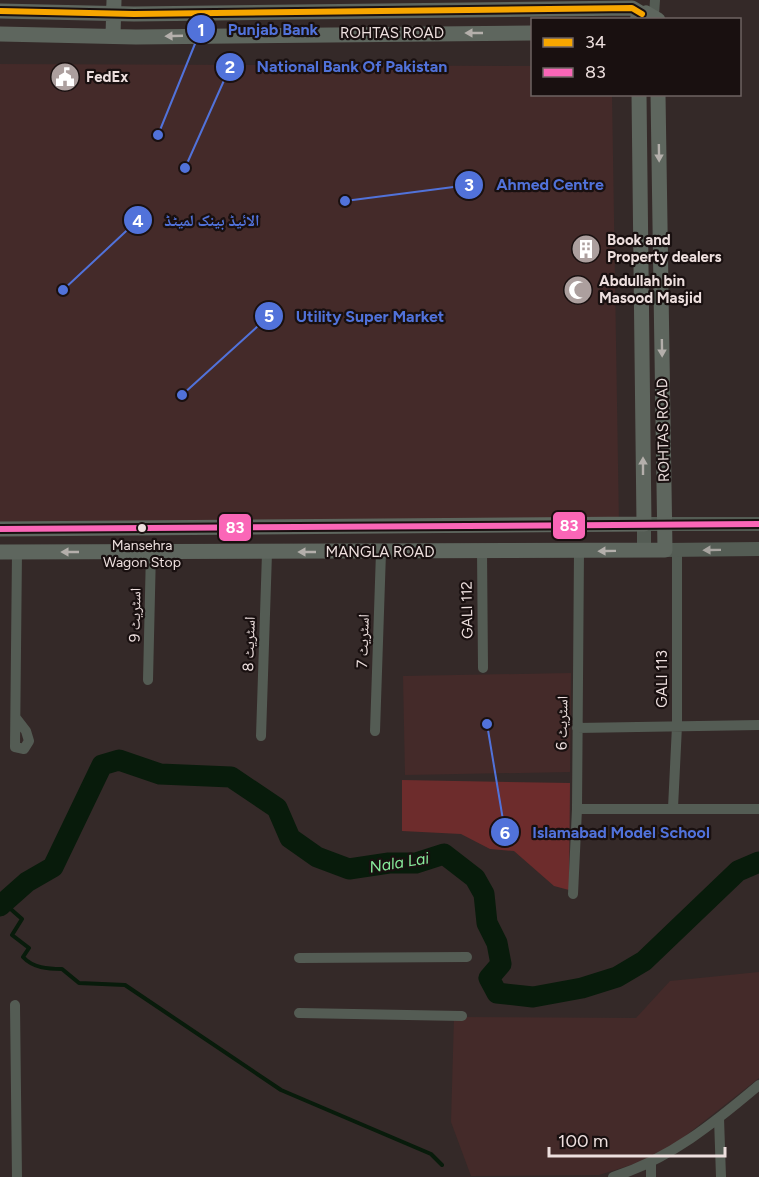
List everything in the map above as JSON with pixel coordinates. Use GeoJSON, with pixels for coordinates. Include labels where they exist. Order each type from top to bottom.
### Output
{"type":"FeatureCollection","features":[{"type":"Feature","properties":{"kind":"main road","name":"ROHTAS ROAD"},"geometry":{"type":"LineString","coordinates":[[0,11],[114,6],[632,8],[649,14]]}},
{"type":"Feature","properties":{"kind":"main road"},"geometry":{"type":"LineString","coordinates":[[113,36],[114,6]]}},
{"type":"Feature","properties":{"kind":"main road"},"geometry":{"type":"LineString","coordinates":[[134,7],[136,37]]}},
{"type":"Feature","properties":{"kind":"main road","name":"ROHTAS ROAD"},"geometry":{"type":"LineString","coordinates":[[0,34],[136,37],[531,33]]}},
{"type":"Feature","properties":{"kind":"main road","name":"ROHTAS ROAD"},"geometry":{"type":"LineString","coordinates":[[639,96],[644,524]]}},
{"type":"Feature","properties":{"kind":"main road","name":"ROHTAS ROAD"},"geometry":{"type":"LineString","coordinates":[[658,96],[665,524],[671,550]]}},
{"type":"Feature","properties":{"kind":"main road","name":"MANGLA ROAD"},"geometry":{"type":"LineString","coordinates":[[0,530],[644,524]]}},
{"type":"Feature","properties":{"kind":"main road","name":"MANGLA ROAD"},"geometry":{"type":"LineString","coordinates":[[0,552],[671,550]]}},
{"type":"Feature","properties":{"kind":"street","name":"MANGLA ROAD"},"geometry":{"type":"LineString","coordinates":[[644,524],[759,524]]}},
{"type":"Feature","properties":{"kind":"street"},"geometry":{"type":"LineString","coordinates":[[644,524],[644,550]]}},
{"type":"Feature","properties":{"kind":"street","name":"MANGLA ROAD"},"geometry":{"type":"LineString","coordinates":[[671,550],[759,549]]}},
{"type":"Feature","properties":{"kind":"street","name":"GALI 113"},"geometry":{"type":"LineString","coordinates":[[671,550],[677,726],[673,808]]}},
{"type":"Feature","properties":{"kind":"street","name":"اسٹریٹ 9"},"geometry":{"type":"LineString","coordinates":[[148,680],[151,551]]}},
{"type":"Feature","properties":{"kind":"street","name":"GALI 112"},"geometry":{"type":"LineString","coordinates":[[482,551],[483,668]]}},
{"type":"Feature","properties":{"kind":"street","name":"اسٹریٹ 6"},"geometry":{"type":"LineString","coordinates":[[573,894],[577,809],[579,551]]}},
{"type":"Feature","properties":{"kind":"street"},"geometry":{"type":"LineString","coordinates":[[16,718],[26,731],[29,741],[24,749],[15,747],[17,552]]}},
{"type":"Feature","properties":{"kind":"street","name":"اسٹریٹ 7"},"geometry":{"type":"LineString","coordinates":[[375,730],[381,552]]}},
{"type":"Feature","properties":{"kind":"street","name":"اسٹریٹ 8"},"geometry":{"type":"LineString","coordinates":[[261,736],[267,553]]}},
{"type":"Feature","properties":{"kind":"street"},"geometry":{"type":"LineString","coordinates":[[577,728],[759,725]]}},
{"type":"Feature","properties":{"kind":"street"},"geometry":{"type":"LineString","coordinates":[[577,809],[759,809]]}},
{"type":"Feature","properties":{"kind":"street"},"geometry":{"type":"LineString","coordinates":[[299,958],[467,957]]}},
{"type":"Feature","properties":{"kind":"street"},"geometry":{"type":"LineString","coordinates":[[15,1005],[17,1177]]}},
{"type":"Feature","properties":{"kind":"street"},"geometry":{"type":"LineString","coordinates":[[299,1013],[462,1016]]}},
{"type":"Feature","properties":{"kind":"street"},"geometry":{"type":"LineString","coordinates":[[613,1177],[651,1163],[681,1147],[759,1085]]}},
{"type":"Feature","properties":{"kind":"street"},"geometry":{"type":"LineString","coordinates":[[719,1118],[721,1177]]}},
{"type":"Feature","properties":{"kind":"street"},"geometry":{"type":"LineString","coordinates":[[651,1163],[651,1177]]}},
{"type":"Feature","properties":{"kind":"shaded area"},"geometry":{"type":"Polygon","coordinates":[[[0,64],[531,66],[531,96],[612,96],[619,526],[0,527],[0,64]]]}},
{"type":"Feature","properties":{"kind":"shaded area"},"geometry":{"type":"Polygon","coordinates":[[[571,673],[570,772],[405,775],[403,676],[571,673]]]}},
{"type":"Feature","properties":{"kind":"shaded area"},"geometry":{"type":"Polygon","coordinates":[[[402,780],[570,783],[569,890],[554,886],[514,851],[490,849],[461,834],[402,831],[402,780]]]}},
{"type":"Feature","properties":{"kind":"shaded area"},"geometry":{"type":"Polygon","coordinates":[[[759,972],[759,1078],[679,1141],[650,1159],[599,1175],[471,1176],[451,1122],[454,1017],[636,1018],[670,981],[759,972]]]}},
{"type":"Feature","properties":{"kind":"waterway","name":"Nala Lai"},"geometry":{"type":"LineString","coordinates":[[0,906],[27,882],[53,867],[102,765],[119,760],[160,774],[231,777],[277,808],[290,838],[317,857],[349,869],[389,863],[416,863],[444,854],[475,878],[484,894],[487,923],[497,943],[501,964],[489,978],[497,993],[533,997],[582,988],[617,977],[644,961],[738,871],[759,862]]}},
{"type":"Feature","properties":{"kind":"waterway"},"geometry":{"type":"LineString","coordinates":[[5,904],[22,919],[12,935],[29,948],[23,957],[31,964],[62,969],[79,983],[125,985],[281,1090],[431,1154],[442,1165]]}},
{"type":"Feature","properties":{"kind":"transit line","name":"34"},"geometry":{"type":"LineString","coordinates":[[0,11],[134,14],[632,8],[642,14]]}},
{"type":"Feature","properties":{"kind":"transit line","name":"83"},"geometry":{"type":"LineString","coordinates":[[0,529],[759,524]]}},
{"type":"Feature","properties":{"kind":"place","name":"FedEx"},"geometry":{"type":"Point","coordinates":[65,77]}},
{"type":"Feature","properties":{"kind":"place","name":"Punjab Bank"},"geometry":{"type":"Point","coordinates":[158,135]}},
{"type":"Feature","properties":{"kind":"place","name":"National Bank Of Pakistan"},"geometry":{"type":"Point","coordinates":[185,168]}},
{"type":"Feature","properties":{"kind":"place","name":"Ahmed Centre"},"geometry":{"type":"Point","coordinates":[345,201]}},
{"type":"Feature","properties":{"kind":"place","name":"Book and Property dealers"},"geometry":{"type":"Point","coordinates":[586,249]}},
{"type":"Feature","properties":{"kind":"place","name":"الائیڈ بینک لمیٹڈ"},"geometry":{"type":"Point","coordinates":[63,290]}},
{"type":"Feature","properties":{"kind":"place","name":"Abdullah bin Masood Masjid"},"geometry":{"type":"Point","coordinates":[578,290]}},
{"type":"Feature","properties":{"kind":"place","name":"Utility Super Market"},"geometry":{"type":"Point","coordinates":[182,395]}},
{"type":"Feature","properties":{"kind":"place","name":"Mansehra Wagon Stop"},"geometry":{"type":"Point","coordinates":[142,528]}},
{"type":"Feature","properties":{"kind":"place","name":"Islamabad Model School"},"geometry":{"type":"Point","coordinates":[487,724]}}]}
